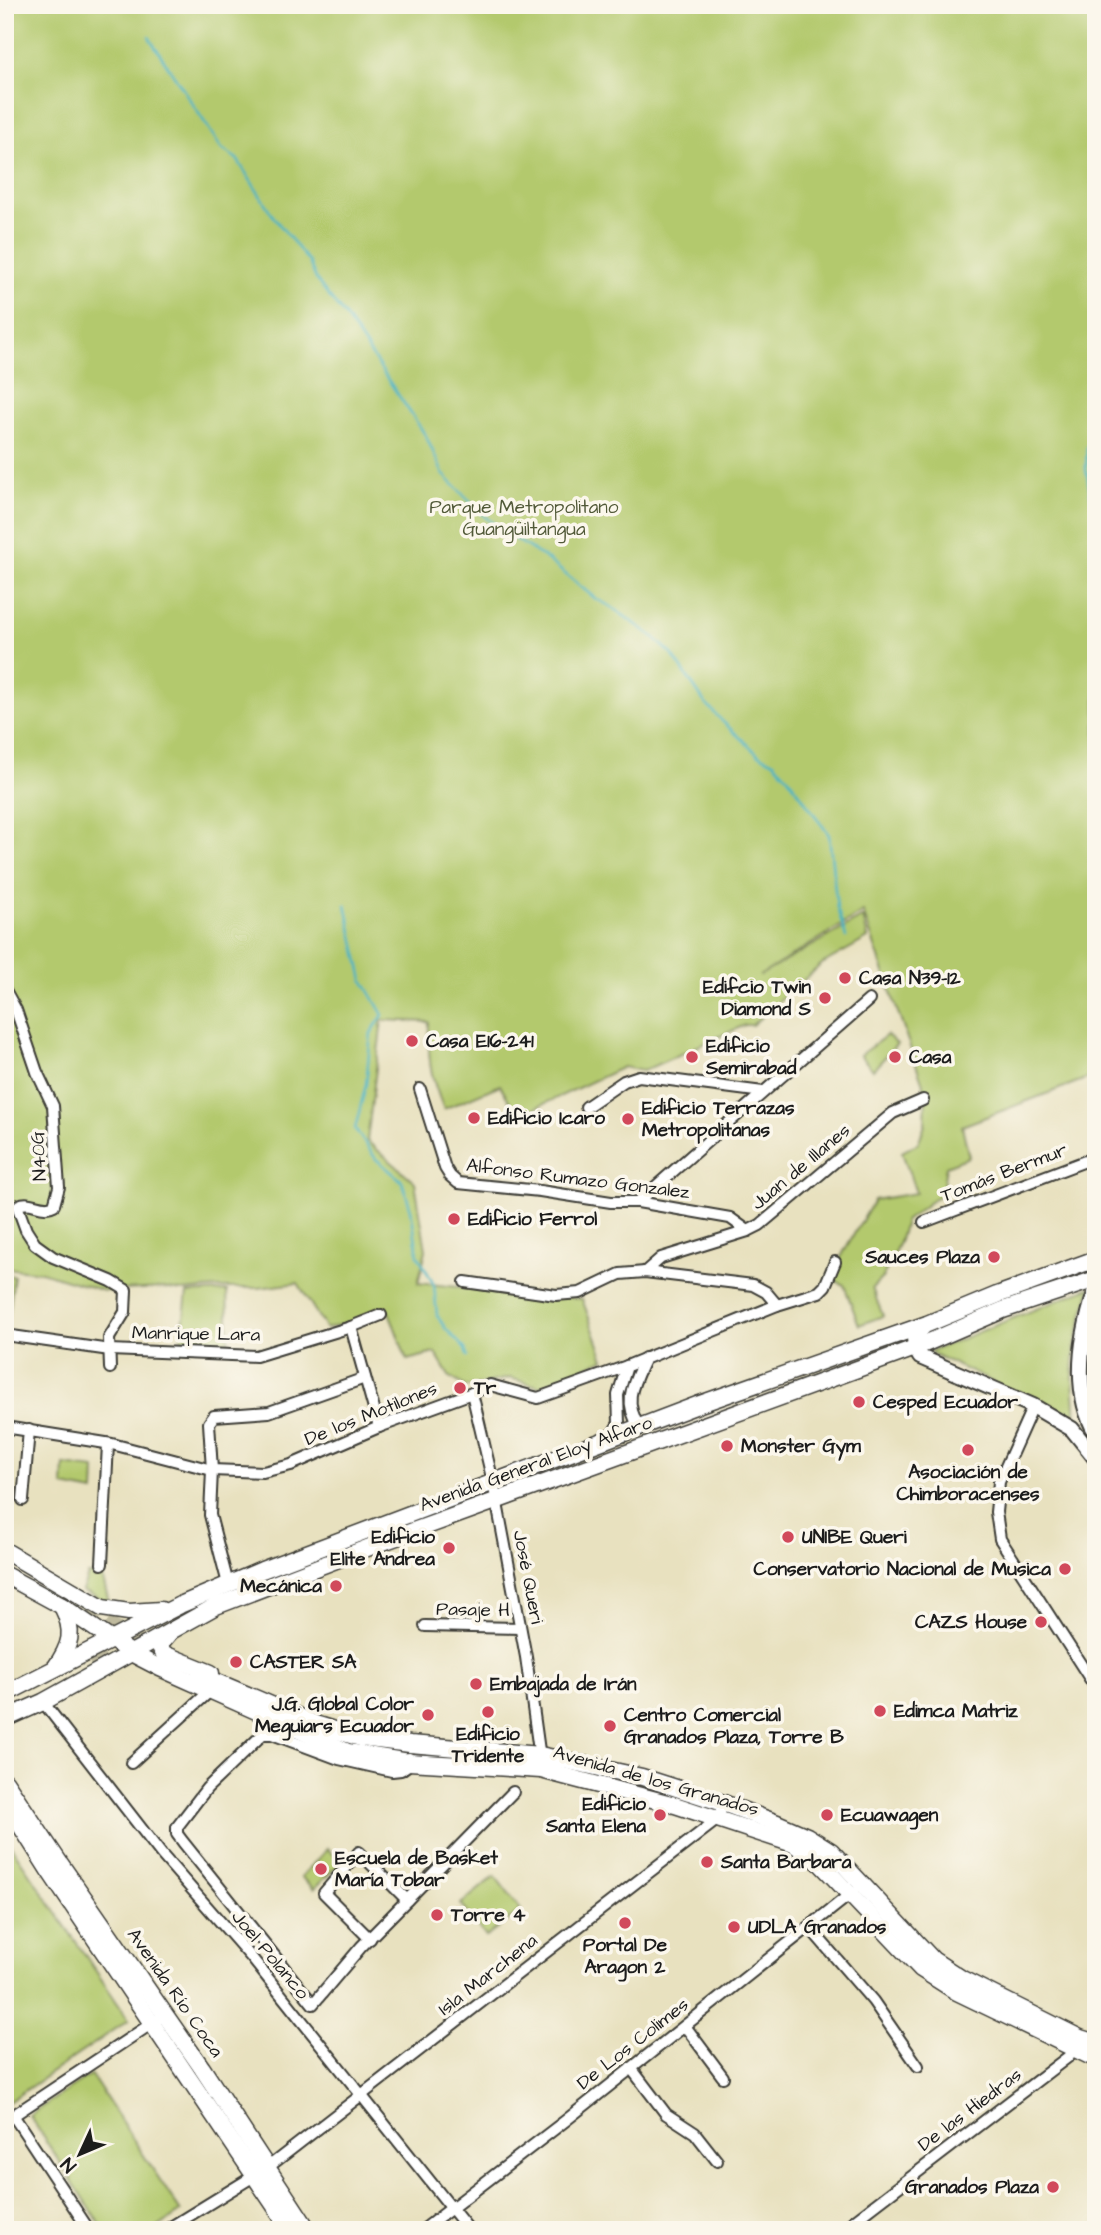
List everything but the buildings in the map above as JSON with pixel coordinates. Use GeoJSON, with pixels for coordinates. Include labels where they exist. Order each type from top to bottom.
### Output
{"type":"FeatureCollection","features":[{"type":"Feature","properties":{"kind":"main road","name":"Avenida General Eloy Alfaro"},"geometry":{"type":"LineString","coordinates":[[5,1694],[180,1605],[375,1525],[700,1404],[927,1324],[1096,1259]]}},
{"type":"Feature","properties":{"kind":"main road","name":"Avenida General Eloy Alfaro"},"geometry":{"type":"LineString","coordinates":[[5,1719],[43,1702],[216,1606],[383,1542],[915,1348],[1003,1310],[1096,1279]]}},
{"type":"Feature","properties":{"kind":"main road"},"geometry":{"type":"LineString","coordinates":[[1096,1290],[1088,1314],[1080,1364],[1096,1459]]}},
{"type":"Feature","properties":{"kind":"main road"},"geometry":{"type":"LineString","coordinates":[[927,1324],[914,1337],[915,1348],[920,1357],[1032,1406],[1093,1438]]}},
{"type":"Feature","properties":{"kind":"main road"},"geometry":{"type":"LineString","coordinates":[[1072,1429],[1084,1423],[1087,1418]]}},
{"type":"Feature","properties":{"kind":"main road"},"geometry":{"type":"LineString","coordinates":[[375,1525],[386,1531],[383,1542]]}},
{"type":"Feature","properties":{"kind":"main road"},"geometry":{"type":"LineString","coordinates":[[5,1551],[102,1608],[140,1613],[180,1605]]}},
{"type":"Feature","properties":{"kind":"main road"},"geometry":{"type":"LineString","coordinates":[[5,1559],[86,1610]]}},
{"type":"Feature","properties":{"kind":"main road","name":"Avenida de los Granados"},"geometry":{"type":"LineString","coordinates":[[5,1575],[62,1606],[103,1643],[272,1699],[289,1713],[318,1725],[361,1738],[642,1777],[720,1811],[808,1853],[857,1889],[921,1969],[957,1992],[1083,2044],[1096,2059]]}},
{"type":"Feature","properties":{"kind":"main road"},"geometry":{"type":"LineString","coordinates":[[54,1669],[66,1651],[71,1634],[69,1620],[62,1606]]}},
{"type":"Feature","properties":{"kind":"main road"},"geometry":{"type":"LineString","coordinates":[[163,1661],[160,1643],[174,1628]]}},
{"type":"Feature","properties":{"kind":"main road"},"geometry":{"type":"LineString","coordinates":[[5,1702],[79,1662],[103,1643]]}},
{"type":"Feature","properties":{"kind":"main road","name":"Avenida de los Granados"},"geometry":{"type":"LineString","coordinates":[[163,1661],[210,1691],[348,1752],[409,1762],[540,1762]]}},
{"type":"Feature","properties":{"kind":"main road"},"geometry":{"type":"LineString","coordinates":[[5,1710],[91,1665]]}},
{"type":"Feature","properties":{"kind":"main road","name":"Avenida Río Coca"},"geometry":{"type":"LineString","coordinates":[[5,1781],[158,2019]]}},
{"type":"Feature","properties":{"kind":"main road","name":"Avenida Río Coca"},"geometry":{"type":"LineString","coordinates":[[5,1801],[48,1869],[158,2019],[202,2068],[291,2230]]}},
{"type":"Feature","properties":{"kind":"main road"},"geometry":{"type":"LineString","coordinates":[[5,1814],[36,1861],[48,1869]]}},
{"type":"Feature","properties":{"kind":"main road","name":"Avenida Río Coca"},"geometry":{"type":"LineString","coordinates":[[261,2172],[308,2230]]}},
{"type":"Feature","properties":{"kind":"street","name":"N40G"},"geometry":{"type":"LineString","coordinates":[[5,990],[16,1010],[37,1072],[54,1107],[58,1145],[59,1186],[54,1205],[44,1208],[24,1202],[18,1208],[26,1230],[35,1244],[53,1257],[126,1290],[125,1312],[108,1338],[110,1350]]}},
{"type":"Feature","properties":{"kind":"street"},"geometry":{"type":"LineString","coordinates":[[638,1202],[869,1000]]}},
{"type":"Feature","properties":{"kind":"street"},"geometry":{"type":"LineString","coordinates":[[586,1107],[624,1081],[639,1076],[763,1092]]}},
{"type":"Feature","properties":{"kind":"street","name":"Alfonso Rumazo Gonzalez"},"geometry":{"type":"LineString","coordinates":[[420,1089],[445,1168],[458,1183],[540,1191],[611,1202],[638,1202],[730,1218],[748,1231]]}},
{"type":"Feature","properties":{"kind":"street","name":"Juan de Illanes"},"geometry":{"type":"LineString","coordinates":[[465,1282],[556,1295],[580,1293],[620,1274],[645,1272],[662,1258],[760,1225],[893,1113],[923,1100]]}},
{"type":"Feature","properties":{"kind":"street","name":"Tomás Bermur"},"geometry":{"type":"LineString","coordinates":[[925,1222],[1096,1157]]}},
{"type":"Feature","properties":{"kind":"street","name":"De los Motilones"},"geometry":{"type":"LineString","coordinates":[[5,1427],[108,1444],[212,1470],[263,1472],[291,1465],[379,1427],[490,1385],[538,1398],[627,1366],[777,1305],[818,1292],[825,1286],[835,1262]]}},
{"type":"Feature","properties":{"kind":"street"},"geometry":{"type":"LineString","coordinates":[[645,1272],[753,1285],[766,1292],[777,1305]]}},
{"type":"Feature","properties":{"kind":"street","name":"Manrique Lara"},"geometry":{"type":"LineString","coordinates":[[5,1335],[110,1350],[256,1356],[382,1315]]}},
{"type":"Feature","properties":{"kind":"street"},"geometry":{"type":"LineString","coordinates":[[351,1327],[379,1427]]}},
{"type":"Feature","properties":{"kind":"street"},"geometry":{"type":"LineString","coordinates":[[110,1350],[110,1368]]}},
{"type":"Feature","properties":{"kind":"street"},"geometry":{"type":"LineString","coordinates":[[640,1428],[633,1417],[630,1399],[631,1390],[645,1358]]}},
{"type":"Feature","properties":{"kind":"street"},"geometry":{"type":"LineString","coordinates":[[610,1439],[619,1423],[618,1395],[627,1366]]}},
{"type":"Feature","properties":{"kind":"street"},"geometry":{"type":"LineString","coordinates":[[228,1584],[210,1514],[212,1470],[209,1423],[214,1416],[269,1412],[365,1378]]}},
{"type":"Feature","properties":{"kind":"street","name":"José Queri"},"geometry":{"type":"LineString","coordinates":[[472,1393],[520,1628],[540,1762]]}},
{"type":"Feature","properties":{"kind":"street"},"geometry":{"type":"LineString","coordinates":[[1032,1406],[999,1482],[996,1512],[1000,1539],[1096,1688]]}},
{"type":"Feature","properties":{"kind":"street"},"geometry":{"type":"LineString","coordinates":[[23,1500],[29,1430]]}},
{"type":"Feature","properties":{"kind":"street"},"geometry":{"type":"LineString","coordinates":[[102,1564],[108,1444]]}},
{"type":"Feature","properties":{"kind":"street","name":"Pasaje H"},"geometry":{"type":"LineString","coordinates":[[425,1626],[520,1628]]}},
{"type":"Feature","properties":{"kind":"street"},"geometry":{"type":"LineString","coordinates":[[131,1763],[210,1691]]}},
{"type":"Feature","properties":{"kind":"street","name":"Joel Polanco"},"geometry":{"type":"LineString","coordinates":[[43,1702],[162,1855],[251,1957],[469,2230]]}},
{"type":"Feature","properties":{"kind":"street"},"geometry":{"type":"LineString","coordinates":[[410,1744],[409,1762],[396,1771],[365,1766],[272,1734],[263,1734],[207,1788],[177,1827],[177,1834],[183,1842],[313,2004],[407,1899],[467,1842],[513,1793]]}},
{"type":"Feature","properties":{"kind":"street","name":"Isla Marchena"},"geometry":{"type":"LineString","coordinates":[[166,2230],[261,2172],[720,1811]]}},
{"type":"Feature","properties":{"kind":"street"},"geometry":{"type":"LineString","coordinates":[[370,1939],[324,1893],[359,1852],[407,1899]]}},
{"type":"Feature","properties":{"kind":"street","name":"De Los Colimes"},"geometry":{"type":"LineString","coordinates":[[423,2230],[857,1889]]}},
{"type":"Feature","properties":{"kind":"street"},"geometry":{"type":"LineString","coordinates":[[811,1926],[873,2001],[918,2066]]}},
{"type":"Feature","properties":{"kind":"street"},"geometry":{"type":"LineString","coordinates":[[89,2230],[9,2118],[158,2019]]}},
{"type":"Feature","properties":{"kind":"street"},"geometry":{"type":"LineString","coordinates":[[685,2026],[723,2077]]}},
{"type":"Feature","properties":{"kind":"street","name":"De las Hiedras"},"geometry":{"type":"LineString","coordinates":[[842,2230],[1083,2044]]}},
{"type":"Feature","properties":{"kind":"street"},"geometry":{"type":"LineString","coordinates":[[631,2068],[666,2114],[695,2133],[718,2161]]}},
{"type":"Feature","properties":{"kind":"green space","name":"Parque Metropolitano Guangüiltangua"},"geometry":{"type":"Polygon","coordinates":[[[5,5],[1096,5],[1096,1075],[962,1126],[969,1157],[946,1166],[942,1193],[905,1221],[900,1240],[883,1277],[872,1288],[883,1316],[859,1325],[844,1285],[832,1279],[846,1248],[874,1200],[916,1193],[902,1152],[918,1143],[925,1125],[926,1093],[863,912],[759,976],[863,917],[868,938],[822,964],[752,1025],[745,1025],[643,1071],[623,1067],[518,1116],[500,1085],[444,1109],[430,1066],[429,1022],[382,1020],[367,1141],[415,1182],[426,1250],[418,1283],[582,1299],[604,1359],[541,1387],[510,1378],[466,1387],[449,1376],[435,1353],[407,1360],[389,1312],[326,1329],[298,1283],[258,1288],[104,1291],[41,1272],[5,1268],[5,5]]]}},
{"type":"Feature","properties":{"kind":"green space"},"geometry":{"type":"Polygon","coordinates":[[[887,1035],[897,1044],[873,1070],[860,1055],[887,1035]]]}},
{"type":"Feature","properties":{"kind":"green space"},"geometry":{"type":"Polygon","coordinates":[[[5,1275],[14,1276],[8,1321],[5,1322],[5,1275]]]}},
{"type":"Feature","properties":{"kind":"green space"},"geometry":{"type":"Polygon","coordinates":[[[1091,1287],[1075,1345],[1073,1378],[1076,1422],[929,1352],[1091,1287]]]}},
{"type":"Feature","properties":{"kind":"green space"},"geometry":{"type":"Polygon","coordinates":[[[227,1291],[229,1346],[181,1341],[187,1293],[227,1291]]]}},
{"type":"Feature","properties":{"kind":"green space"},"geometry":{"type":"Polygon","coordinates":[[[64,1465],[95,1469],[94,1492],[63,1486],[64,1465]]]}},
{"type":"Feature","properties":{"kind":"green space"},"geometry":{"type":"Polygon","coordinates":[[[88,1575],[102,1575],[109,1603],[82,1591],[88,1575]]]}},
{"type":"Feature","properties":{"kind":"green space"},"geometry":{"type":"Polygon","coordinates":[[[5,1837],[129,2020],[5,2104],[5,1837]]]}},
{"type":"Feature","properties":{"kind":"green space","name":"Escuela de Basket María Tobar"},"geometry":{"type":"Polygon","coordinates":[[[327,1849],[341,1862],[314,1889],[301,1877],[327,1849]]]}},
{"type":"Feature","properties":{"kind":"green space"},"geometry":{"type":"Polygon","coordinates":[[[495,1876],[521,1910],[486,1937],[461,1904],[495,1876]]]}},
{"type":"Feature","properties":{"kind":"green space"},"geometry":{"type":"Polygon","coordinates":[[[91,2075],[181,2212],[154,2230],[104,2230],[29,2115],[91,2075]]]}},
{"type":"Feature","properties":{"kind":"waterway"},"geometry":{"type":"LineString","coordinates":[[149,37],[222,149],[237,159],[275,219],[309,262],[316,279],[345,316],[426,436],[443,474],[500,529],[548,560],[596,599],[651,635],[672,654],[705,703],[723,722],[758,754],[774,762],[788,777],[829,835],[837,908],[846,937]]}},
{"type":"Feature","properties":{"kind":"waterway"},"geometry":{"type":"LineString","coordinates":[[1096,429],[1087,448],[1086,469],[1096,523]]}},
{"type":"Feature","properties":{"kind":"waterway"},"geometry":{"type":"LineString","coordinates":[[1096,572],[1096,579]]}},
{"type":"Feature","properties":{"kind":"waterway"},"geometry":{"type":"LineString","coordinates":[[346,905],[363,980],[383,1015],[371,1033],[366,1084],[355,1129],[376,1159],[402,1181],[411,1210],[418,1255],[434,1285],[437,1315],[465,1349],[467,1356]]}},
{"type":"Feature","properties":{"kind":"tunnel"},"geometry":{"type":"LineString","coordinates":[[86,1610],[166,1660]]}},
{"type":"Feature","properties":{"kind":"tunnel"},"geometry":{"type":"LineString","coordinates":[[91,1665],[103,1652],[105,1635]]}},
{"type":"Feature","properties":{"kind":"place","name":"Casa N39-12"},"geometry":{"type":"Point","coordinates":[845,978]}},
{"type":"Feature","properties":{"kind":"place","name":"Edifcio Twin Diamond S"},"geometry":{"type":"Point","coordinates":[825,998]}},
{"type":"Feature","properties":{"kind":"place","name":"Casa E16-241"},"geometry":{"type":"Point","coordinates":[412,1041]}},
{"type":"Feature","properties":{"kind":"place","name":"Edificio Semirabad"},"geometry":{"type":"Point","coordinates":[692,1057]}},
{"type":"Feature","properties":{"kind":"place","name":"Casa"},"geometry":{"type":"Point","coordinates":[895,1057]}},
{"type":"Feature","properties":{"kind":"place","name":"Edificio Icaro"},"geometry":{"type":"Point","coordinates":[474,1118]}},
{"type":"Feature","properties":{"kind":"place","name":"Edificio Terrazas Metropolitanas"},"geometry":{"type":"Point","coordinates":[628,1119]}},
{"type":"Feature","properties":{"kind":"place","name":"Edificio Ferrol"},"geometry":{"type":"Point","coordinates":[454,1219]}},
{"type":"Feature","properties":{"kind":"place","name":"Sauces Plaza"},"geometry":{"type":"Point","coordinates":[994,1257]}},
{"type":"Feature","properties":{"kind":"place","name":"Tr"},"geometry":{"type":"Point","coordinates":[460,1388]}},
{"type":"Feature","properties":{"kind":"place","name":"Cesped Ecuador"},"geometry":{"type":"Point","coordinates":[859,1402]}},
{"type":"Feature","properties":{"kind":"place","name":"Monster Gym"},"geometry":{"type":"Point","coordinates":[727,1446]}},
{"type":"Feature","properties":{"kind":"place","name":"Asociación de Chimboracenses"},"geometry":{"type":"Point","coordinates":[968,1450]}},
{"type":"Feature","properties":{"kind":"place","name":"UNIBE Queri"},"geometry":{"type":"Point","coordinates":[788,1537]}},
{"type":"Feature","properties":{"kind":"place","name":"Edificio Elite Andrea"},"geometry":{"type":"Point","coordinates":[449,1548]}},
{"type":"Feature","properties":{"kind":"place","name":"Conservatorio Nacional de Musica"},"geometry":{"type":"Point","coordinates":[1065,1569]}},
{"type":"Feature","properties":{"kind":"place","name":"Mecánica"},"geometry":{"type":"Point","coordinates":[336,1586]}},
{"type":"Feature","properties":{"kind":"place","name":"CAZS House"},"geometry":{"type":"Point","coordinates":[1041,1622]}},
{"type":"Feature","properties":{"kind":"place","name":"CASTER SA"},"geometry":{"type":"Point","coordinates":[236,1662]}},
{"type":"Feature","properties":{"kind":"place","name":"Embajada de Irán"},"geometry":{"type":"Point","coordinates":[476,1684]}},
{"type":"Feature","properties":{"kind":"place","name":"Edimca Matriz"},"geometry":{"type":"Point","coordinates":[880,1711]}},
{"type":"Feature","properties":{"kind":"place","name":"Edificio Tridente"},"geometry":{"type":"Point","coordinates":[488,1712]}},
{"type":"Feature","properties":{"kind":"place","name":"J.G. Global Color Meguiars Ecuador"},"geometry":{"type":"Point","coordinates":[428,1715]}},
{"type":"Feature","properties":{"kind":"place","name":"Centro Comercial Granados Plaza, Torre B"},"geometry":{"type":"Point","coordinates":[610,1726]}},
{"type":"Feature","properties":{"kind":"place","name":"Edificio Santa Elena"},"geometry":{"type":"Point","coordinates":[660,1815]}},
{"type":"Feature","properties":{"kind":"place","name":"Ecuawagen"},"geometry":{"type":"Point","coordinates":[827,1815]}},
{"type":"Feature","properties":{"kind":"place","name":"Santa Barbara"},"geometry":{"type":"Point","coordinates":[707,1862]}},
{"type":"Feature","properties":{"kind":"place","name":"Escuela de Basket María Tobar"},"geometry":{"type":"Point","coordinates":[321,1869]}},
{"type":"Feature","properties":{"kind":"place","name":"Torre 4"},"geometry":{"type":"Point","coordinates":[437,1915]}},
{"type":"Feature","properties":{"kind":"place","name":"Portal De Aragon 2"},"geometry":{"type":"Point","coordinates":[625,1923]}},
{"type":"Feature","properties":{"kind":"place","name":"UDLA Granados"},"geometry":{"type":"Point","coordinates":[734,1927]}},
{"type":"Feature","properties":{"kind":"place","name":"Granados Plaza"},"geometry":{"type":"Point","coordinates":[1053,2187]}}]}
